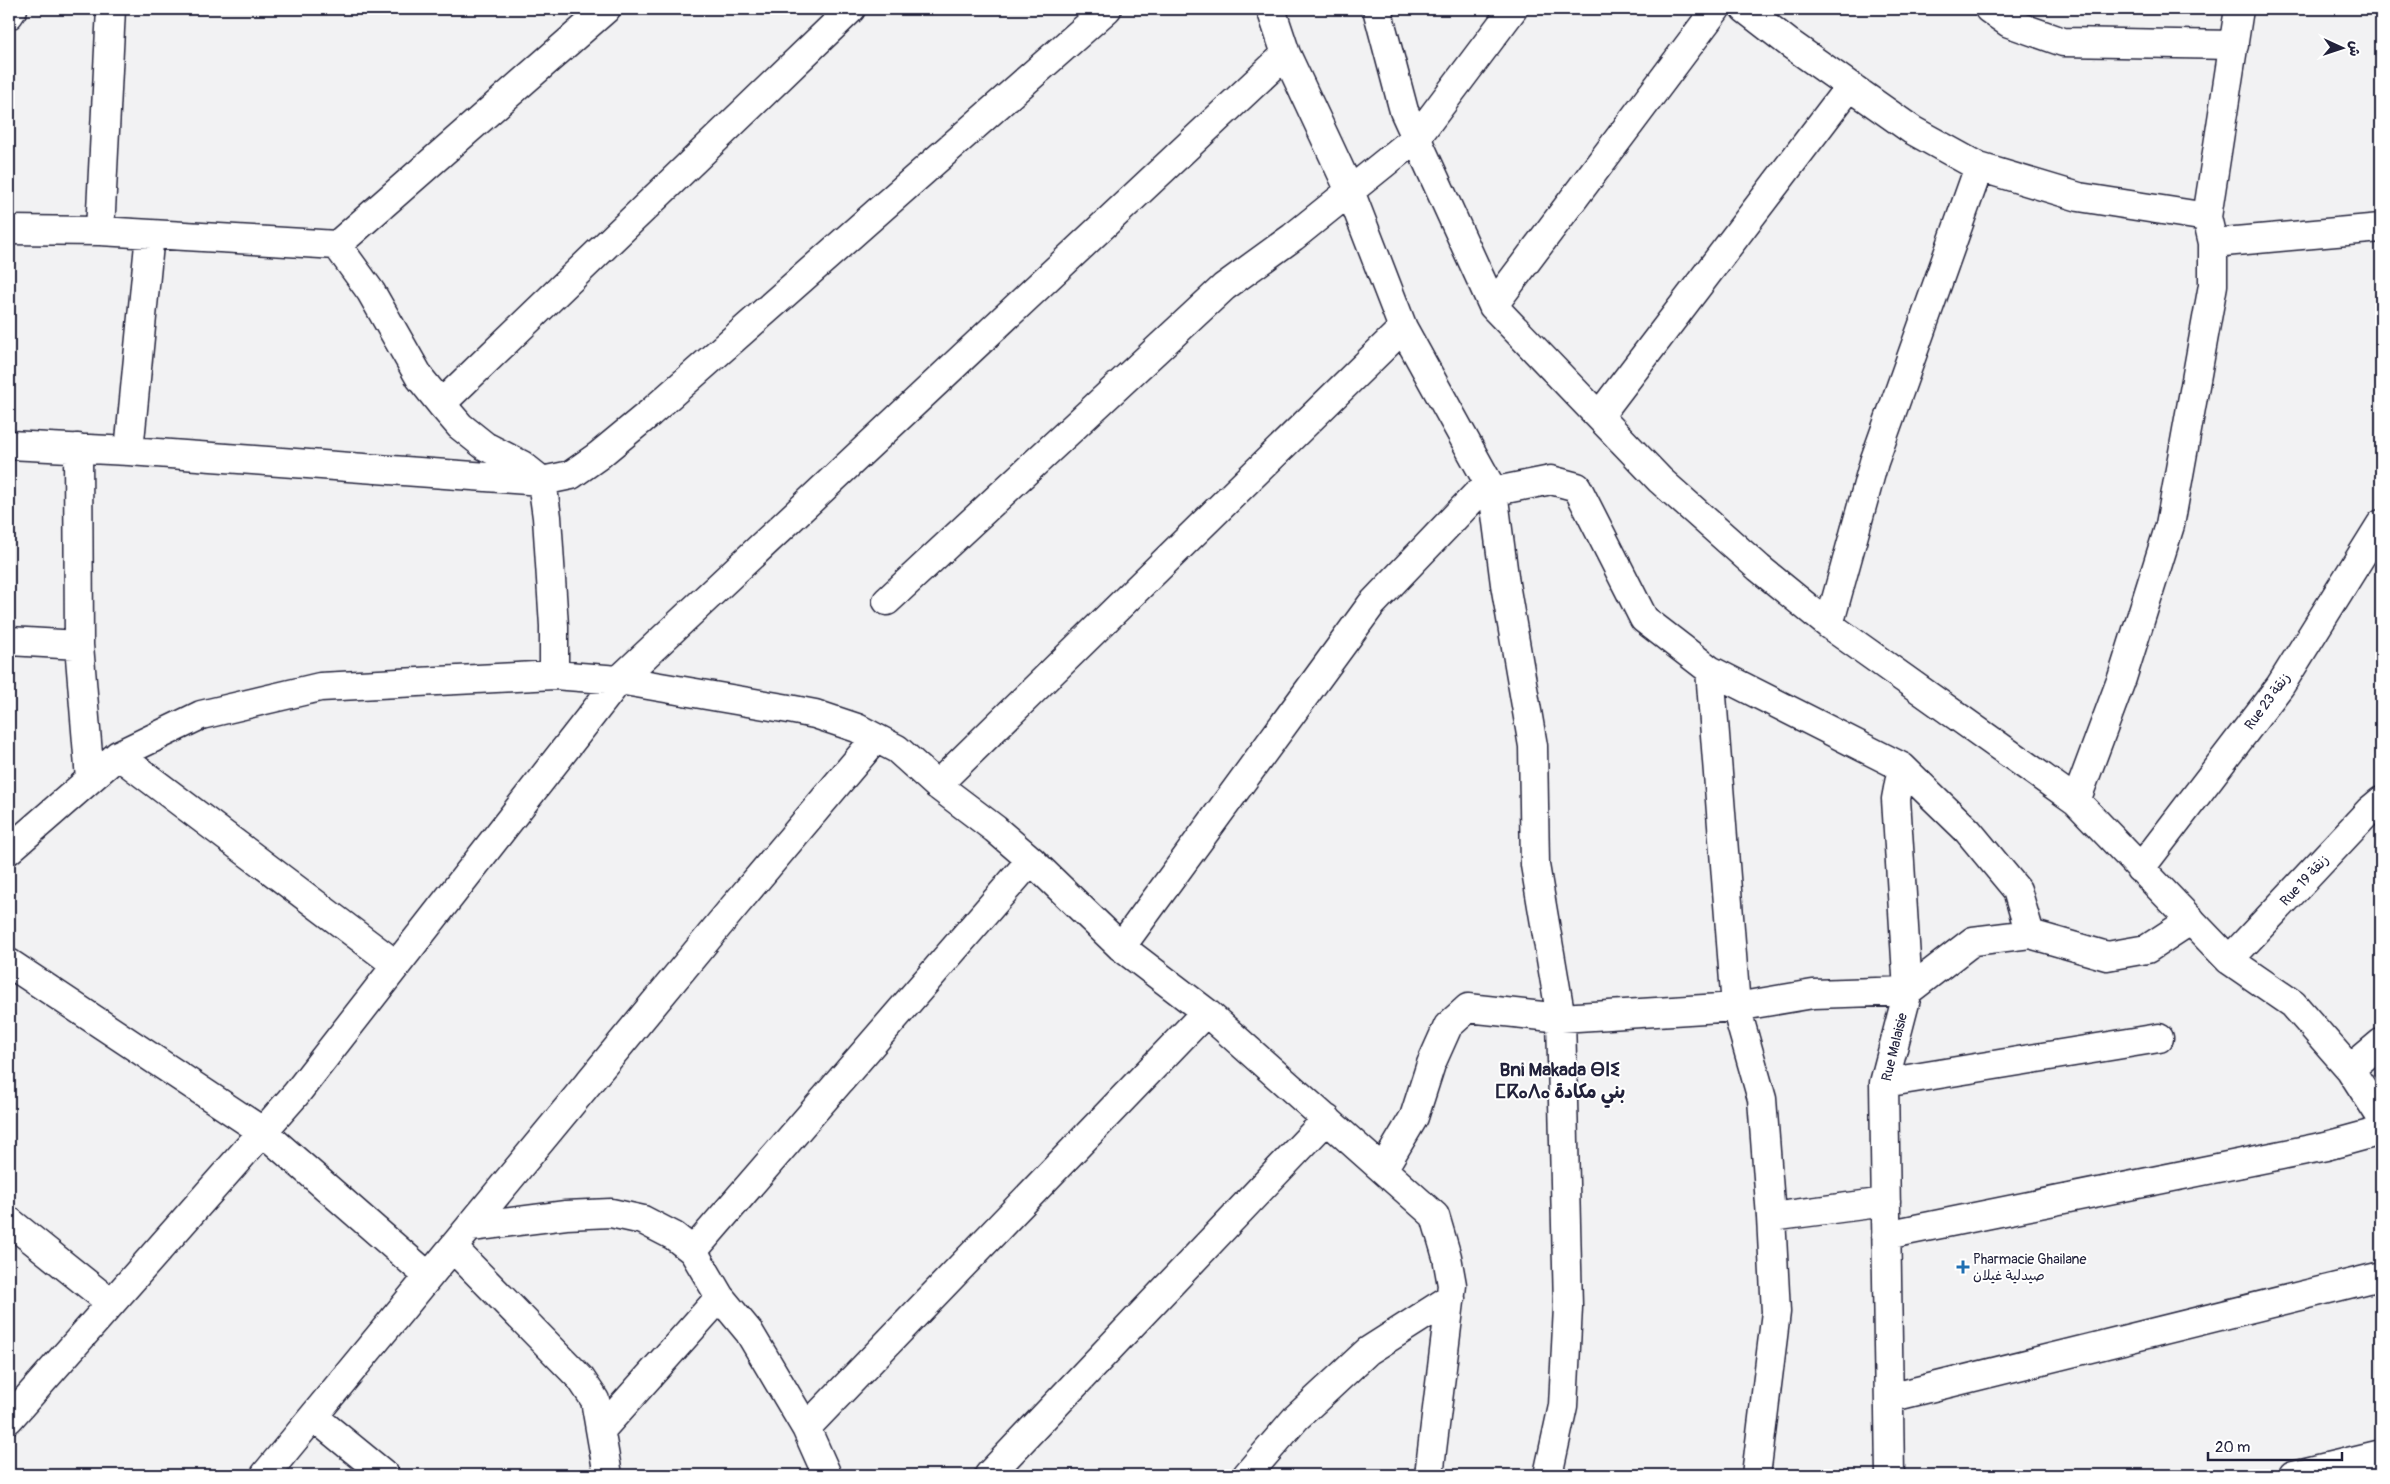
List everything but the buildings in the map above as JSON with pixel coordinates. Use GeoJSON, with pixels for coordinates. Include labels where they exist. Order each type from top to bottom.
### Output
{"type":"FeatureCollection","features":[{"type":"Feature","properties":{"kind":"street"},"geometry":{"type":"LineString","coordinates":[[9,15],[13,9]]}},
{"type":"Feature","properties":{"kind":"street"},"geometry":{"type":"LineString","coordinates":[[100,231],[111,9],[126,9]]}},
{"type":"Feature","properties":{"kind":"street"},"geometry":{"type":"LineString","coordinates":[[9,230],[100,231],[337,245],[606,9]]}},
{"type":"Feature","properties":{"kind":"street"},"geometry":{"type":"LineString","coordinates":[[441,404],[851,9]]}},
{"type":"Feature","properties":{"kind":"street"},"geometry":{"type":"LineString","coordinates":[[9,445],[129,451],[542,482],[571,475],[598,456],[1107,9]]}},
{"type":"Feature","properties":{"kind":"street"},"geometry":{"type":"LineString","coordinates":[[1271,9],[1286,54],[1350,191],[1403,328],[1494,491],[1505,584],[1533,746],[1535,866],[1561,1018],[1568,1307],[1563,1406],[1548,1475]]}},
{"type":"Feature","properties":{"kind":"street"},"geometry":{"type":"LineString","coordinates":[[1377,9],[1404,111],[1493,306],[1667,486],[1759,568],[1830,625],[1987,740],[2076,801],[2229,960],[2293,1004],[2350,1069],[2381,1117]]}},
{"type":"Feature","properties":{"kind":"street"},"geometry":{"type":"LineString","coordinates":[[887,601],[1224,287],[1293,237],[1416,137],[1513,9]]}},
{"type":"Feature","properties":{"kind":"street"},"geometry":{"type":"LineString","coordinates":[[1493,306],[1716,9]]}},
{"type":"Feature","properties":{"kind":"street"},"geometry":{"type":"LineString","coordinates":[[1745,9],[1912,130],[1979,167],[2079,197],[2210,230],[2381,228]]}},
{"type":"Feature","properties":{"kind":"street"},"geometry":{"type":"LineString","coordinates":[[1989,9],[2009,23],[2063,42],[2234,45]]}},
{"type":"Feature","properties":{"kind":"street"},"geometry":{"type":"LineString","coordinates":[[2076,801],[2122,678],[2170,525],[2214,285],[2210,230],[2239,9]]}},
{"type":"Feature","properties":{"kind":"street"},"geometry":{"type":"LineString","coordinates":[[9,1419],[296,1094],[395,964],[619,680],[1286,54]]}},
{"type":"Feature","properties":{"kind":"street"},"geometry":{"type":"LineString","coordinates":[[1599,416],[1850,86]]}},
{"type":"Feature","properties":{"kind":"street"},"geometry":{"type":"LineString","coordinates":[[1830,625],[1874,462],[1979,167]]}},
{"type":"Feature","properties":{"kind":"street"},"geometry":{"type":"LineString","coordinates":[[129,451],[150,234]]}},
{"type":"Feature","properties":{"kind":"street"},"geometry":{"type":"LineString","coordinates":[[337,245],[371,292],[420,378],[460,426],[485,446],[522,465],[542,482],[547,517],[554,626],[554,675]]}},
{"type":"Feature","properties":{"kind":"street"},"geometry":{"type":"LineString","coordinates":[[937,786],[1403,328]]}},
{"type":"Feature","properties":{"kind":"street"},"geometry":{"type":"LineString","coordinates":[[78,448],[79,645],[90,779]]}},
{"type":"Feature","properties":{"kind":"street"},"geometry":{"type":"LineString","coordinates":[[1120,947],[1371,605],[1476,495],[1551,480],[1577,487],[1644,619],[1710,670],[1902,767],[1968,831],[2017,890],[2030,934]]}},
{"type":"Feature","properties":{"kind":"street","name":"Rue 23 زنقة"},"geometry":{"type":"LineString","coordinates":[[2140,869],[2280,686],[2381,524]]}},
{"type":"Feature","properties":{"kind":"street"},"geometry":{"type":"LineString","coordinates":[[9,641],[79,645]]}},
{"type":"Feature","properties":{"kind":"street"},"geometry":{"type":"LineString","coordinates":[[1710,670],[1736,1007],[1762,1099],[1771,1217],[1776,1312],[1756,1475]]}},
{"type":"Feature","properties":{"kind":"street"},"geometry":{"type":"LineString","coordinates":[[9,850],[118,755],[201,715],[320,687],[554,675],[619,680],[815,714],[857,728],[898,749],[937,786],[995,829],[1031,860],[1120,947],[1206,1012],[1435,1216],[1447,1257],[1452,1285],[1429,1475]]}},
{"type":"Feature","properties":{"kind":"street"},"geometry":{"type":"LineString","coordinates":[[265,1475],[428,1276],[471,1227],[876,738]]}},
{"type":"Feature","properties":{"kind":"street"},"geometry":{"type":"LineString","coordinates":[[118,755],[395,964]]}},
{"type":"Feature","properties":{"kind":"street","name":"Rue Malaisie"},"geometry":{"type":"LineString","coordinates":[[1890,1475],[1884,1082],[1908,991],[1896,799],[1902,767]]}},
{"type":"Feature","properties":{"kind":"street","name":"Rue 19 زنقة"},"geometry":{"type":"LineString","coordinates":[[2229,960],[2369,811],[2381,801]]}},
{"type":"Feature","properties":{"kind":"street"},"geometry":{"type":"LineString","coordinates":[[693,1250],[1031,860]]}},
{"type":"Feature","properties":{"kind":"street"},"geometry":{"type":"LineString","coordinates":[[1383,1169],[1414,1118],[1431,1064],[1448,1026],[1468,1008],[1561,1018],[1736,1007],[1813,994],[1908,991],[1973,941],[2030,934],[2107,956],[2147,949],[2191,920]]}},
{"type":"Feature","properties":{"kind":"street"},"geometry":{"type":"LineString","coordinates":[[9,963],[262,1131],[428,1276]]}},
{"type":"Feature","properties":{"kind":"street"},"geometry":{"type":"LineString","coordinates":[[806,1428],[1206,1012]]}},
{"type":"Feature","properties":{"kind":"street"},"geometry":{"type":"LineString","coordinates":[[1884,1082],[2159,1038]]}},
{"type":"Feature","properties":{"kind":"street"},"geometry":{"type":"LineString","coordinates":[[2350,1069],[2381,1043]]}},
{"type":"Feature","properties":{"kind":"street"},"geometry":{"type":"LineString","coordinates":[[989,1475],[1327,1119]]}},
{"type":"Feature","properties":{"kind":"street"},"geometry":{"type":"LineString","coordinates":[[1886,1235],[2326,1146],[2381,1131]]}},
{"type":"Feature","properties":{"kind":"street"},"geometry":{"type":"LineString","coordinates":[[1771,1217],[1886,1202]]}},
{"type":"Feature","properties":{"kind":"street"},"geometry":{"type":"LineString","coordinates":[[471,1227],[566,1215],[611,1213],[643,1220],[674,1236],[693,1250],[720,1297],[749,1332],[806,1428],[827,1475]]}},
{"type":"Feature","properties":{"kind":"street"},"geometry":{"type":"LineString","coordinates":[[9,1221],[111,1303]]}},
{"type":"Feature","properties":{"kind":"street"},"geometry":{"type":"LineString","coordinates":[[453,1248],[581,1379],[595,1400],[602,1429],[601,1469]]}},
{"type":"Feature","properties":{"kind":"street"},"geometry":{"type":"LineString","coordinates":[[1889,1398],[2381,1276]]}},
{"type":"Feature","properties":{"kind":"street"},"geometry":{"type":"LineString","coordinates":[[602,1429],[720,1297]]}},
{"type":"Feature","properties":{"kind":"street"},"geometry":{"type":"LineString","coordinates":[[1247,1475],[1296,1418],[1368,1351],[1451,1298]]}},
{"type":"Feature","properties":{"kind":"street"},"geometry":{"type":"LineString","coordinates":[[314,1417],[385,1475]]}},
{"type":"Feature","properties":{"kind":"street"},"geometry":{"type":"LineString","coordinates":[[2293,1475],[2381,1454]]}},
{"type":"Feature","properties":{"kind":"place","name":"Pharmacie Ghailane صيدلية غيلان"},"geometry":{"type":"Point","coordinates":[1963,1267]}},
{"type":"Feature","properties":{"kind":"district","name":"Bni Makada ⴱⵏⵉ ⵎⴽⴰⴷⴰ بني مكادة"},"geometry":{"type":"Point","coordinates":[1560,1080]}}]}
